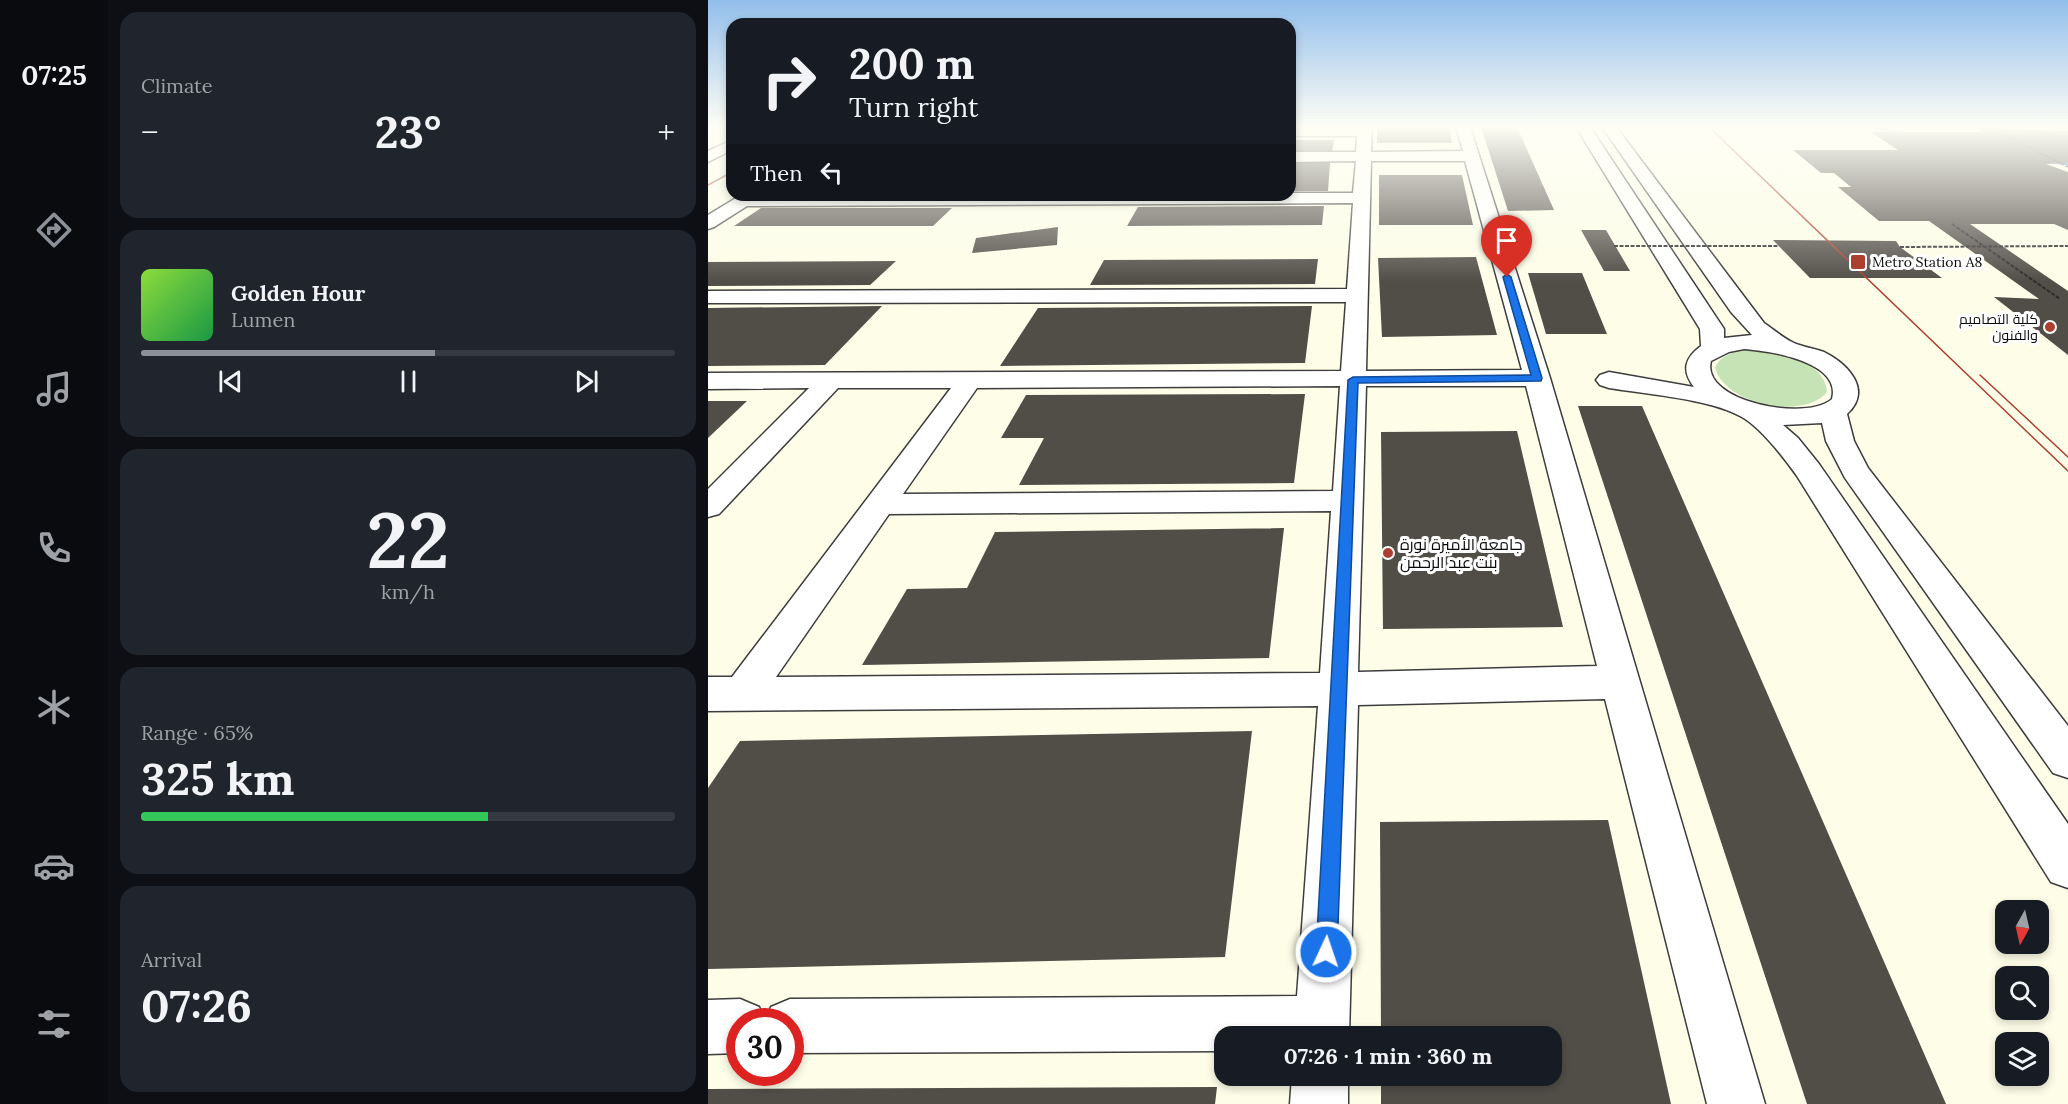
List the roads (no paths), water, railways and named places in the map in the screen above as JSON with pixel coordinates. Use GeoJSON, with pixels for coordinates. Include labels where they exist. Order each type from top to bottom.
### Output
{"type":"FeatureCollection","features":[{"type":"Feature","properties":{"kind":"street"},"geometry":{"type":"LineString","coordinates":[[1323,1026],[1362,179]]}},
{"type":"Feature","properties":{"kind":"street"},"geometry":{"type":"LineString","coordinates":[[1478,179],[1537,378],[1736,1104]]}},
{"type":"Feature","properties":{"kind":"street"},"geometry":{"type":"LineString","coordinates":[[1616,179],[1712,329],[1706,353],[1696,368],[1700,379],[1711,390],[1739,406],[1788,444],[1809,471],[2068,865]]}},
{"type":"Feature","properties":{"kind":"street"},"geometry":{"type":"LineString","coordinates":[[1646,179],[1756,328],[1783,346],[1820,361],[1835,371],[1844,382],[1847,393],[1843,403],[1833,411],[1817,416],[1797,418],[1609,380],[1651,373],[1744,342],[1783,346]]}},
{"type":"Feature","properties":{"kind":"street"},"geometry":{"type":"LineString","coordinates":[[1296,198],[1361,198]]}},
{"type":"Feature","properties":{"kind":"street"},"geometry":{"type":"LineString","coordinates":[[708,223],[743,201]]}},
{"type":"Feature","properties":{"kind":"street"},"geometry":{"type":"LineString","coordinates":[[708,297],[1357,295]]}},
{"type":"Feature","properties":{"kind":"street"},"geometry":{"type":"LineString","coordinates":[[708,381],[1537,378]]}},
{"type":"Feature","properties":{"kind":"street"},"geometry":{"type":"LineString","coordinates":[[709,506],[831,381]]}},
{"type":"Feature","properties":{"kind":"street"},"geometry":{"type":"LineString","coordinates":[[725,694],[880,504],[969,381]]}},
{"type":"Feature","properties":{"kind":"street"},"geometry":{"type":"LineString","coordinates":[[1833,411],[1840,441],[1855,471],[2068,759]]}},
{"type":"Feature","properties":{"kind":"street"},"geometry":{"type":"LineString","coordinates":[[880,504],[1347,501]]}},
{"type":"Feature","properties":{"kind":"street"},"geometry":{"type":"LineString","coordinates":[[725,694],[1338,689],[1620,682]]}},
{"type":"Feature","properties":{"kind":"street"},"geometry":{"type":"LineString","coordinates":[[708,1027],[726,1026]]}},
{"type":"Feature","properties":{"kind":"street"},"geometry":{"type":"LineString","coordinates":[[804,1026],[1214,1041]]}},
{"type":"Feature","properties":{"kind":"street"},"geometry":{"type":"LineString","coordinates":[[1319,1104],[1320,1086]]}},
{"type":"Feature","properties":{"kind":"tram line"},"geometry":{"type":"LineString","coordinates":[[708,185],[720,179]]}},
{"type":"Feature","properties":{"kind":"tram line"},"geometry":{"type":"LineString","coordinates":[[1763,179],[2068,471]]}},
{"type":"Feature","properties":{"kind":"tram line"},"geometry":{"type":"LineString","coordinates":[[1980,375],[2068,457]]}},
{"type":"Feature","properties":{"kind":"place","name":"Metro Station A8"},"geometry":{"type":"Point","coordinates":[1858,262]}},
{"type":"Feature","properties":{"kind":"place","name":"كلية التصاميم والفنون"},"geometry":{"type":"Point","coordinates":[2050,327]}},
{"type":"Feature","properties":{"kind":"place","name":"جامعة الأميرة نورة بنت عبد الرحمن"},"geometry":{"type":"Point","coordinates":[1388,553]}}]}
